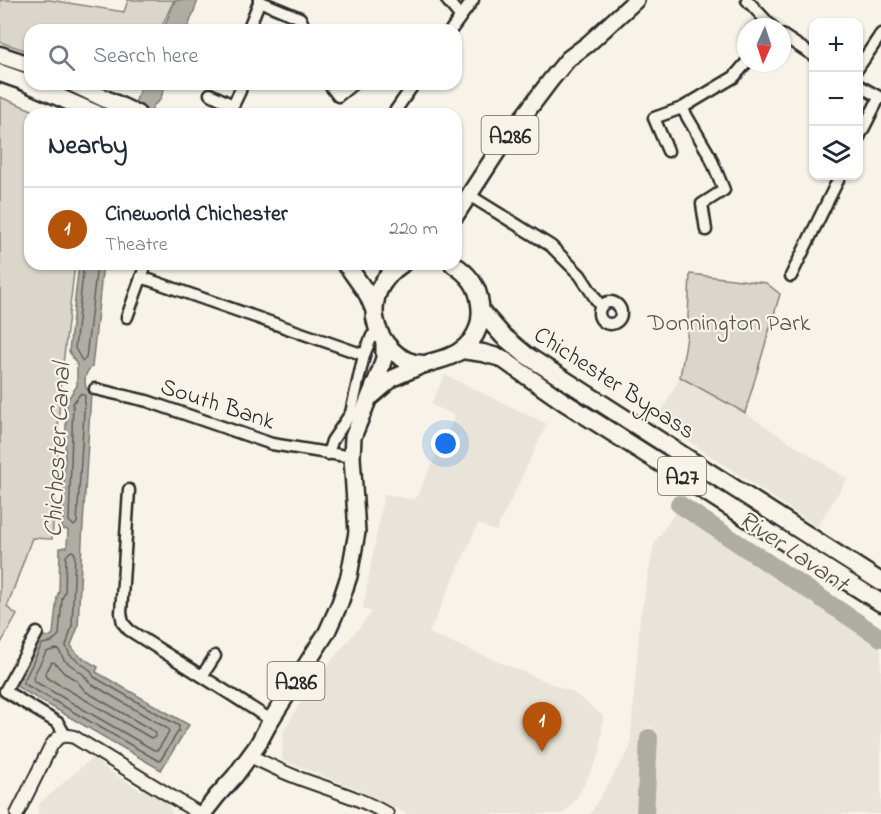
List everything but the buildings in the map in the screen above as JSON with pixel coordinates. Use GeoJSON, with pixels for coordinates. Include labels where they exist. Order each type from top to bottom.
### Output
{"type":"FeatureCollection","features":[{"type":"Feature","properties":{"kind":"highway"},"geometry":{"type":"LineString","coordinates":[[0,55],[24,63]]}},
{"type":"Feature","properties":{"kind":"highway"},"geometry":{"type":"LineString","coordinates":[[0,73],[24,82]]}},
{"type":"Feature","properties":{"kind":"highway"},"geometry":{"type":"LineString","coordinates":[[42,90],[83,108]]}},
{"type":"Feature","properties":{"kind":"highway"},"geometry":{"type":"LineString","coordinates":[[87,90],[126,108]]}},
{"type":"Feature","properties":{"kind":"highway"},"geometry":{"type":"LineString","coordinates":[[393,270],[382,282],[376,295],[374,309],[378,339],[395,353],[419,366],[451,357],[472,342],[479,326],[481,311],[479,296],[474,283],[462,269]]}},
{"type":"Feature","properties":{"kind":"highway"},"geometry":{"type":"LineString","coordinates":[[350,270],[368,295],[374,309]]}},
{"type":"Feature","properties":{"kind":"highway","name":"Chichester Bypass"},"geometry":{"type":"LineString","coordinates":[[481,311],[503,336],[525,355],[881,582]]}},
{"type":"Feature","properties":{"kind":"highway","name":"Chichester Bypass"},"geometry":{"type":"LineString","coordinates":[[462,350],[483,352],[501,358],[564,402],[881,603]]}},
{"type":"Feature","properties":{"kind":"highway","name":"Chichester Bypass"},"geometry":{"type":"LineString","coordinates":[[419,366],[471,359],[491,362],[564,402]]}},
{"type":"Feature","properties":{"kind":"main road","name":"A286"},"geometry":{"type":"LineString","coordinates":[[462,206],[501,146],[568,59],[636,0]]}},
{"type":"Feature","properties":{"kind":"main road","name":"A286"},"geometry":{"type":"LineString","coordinates":[[201,814],[235,777],[257,746],[327,632],[340,603],[349,576],[357,532],[352,457],[353,437],[384,358],[378,339]]}},
{"type":"Feature","properties":{"kind":"main road","name":"A286"},"geometry":{"type":"LineString","coordinates":[[369,398],[393,378],[419,366]]}},
{"type":"Feature","properties":{"kind":"street"},"geometry":{"type":"LineString","coordinates":[[447,0],[460,16]]}},
{"type":"Feature","properties":{"kind":"street"},"geometry":{"type":"LineString","coordinates":[[455,24],[473,0]]}},
{"type":"Feature","properties":{"kind":"street"},"geometry":{"type":"LineString","coordinates":[[747,0],[764,18]]}},
{"type":"Feature","properties":{"kind":"street"},"geometry":{"type":"LineString","coordinates":[[250,24],[260,1],[300,18],[302,24]]}},
{"type":"Feature","properties":{"kind":"street"},"geometry":{"type":"LineString","coordinates":[[863,61],[881,34]]}},
{"type":"Feature","properties":{"kind":"street"},"geometry":{"type":"LineString","coordinates":[[791,41],[809,53]]}},
{"type":"Feature","properties":{"kind":"street"},"geometry":{"type":"LineString","coordinates":[[668,151],[654,118],[682,108],[738,72]]}},
{"type":"Feature","properties":{"kind":"street"},"geometry":{"type":"LineString","coordinates":[[863,88],[880,98],[863,130]]}},
{"type":"Feature","properties":{"kind":"street"},"geometry":{"type":"LineString","coordinates":[[232,108],[239,90]]}},
{"type":"Feature","properties":{"kind":"street"},"geometry":{"type":"LineString","coordinates":[[334,90],[338,96],[346,90]]}},
{"type":"Feature","properties":{"kind":"street"},"geometry":{"type":"LineString","coordinates":[[397,108],[410,90]]}},
{"type":"Feature","properties":{"kind":"street"},"geometry":{"type":"LineString","coordinates":[[210,94],[228,108]]}},
{"type":"Feature","properties":{"kind":"street"},"geometry":{"type":"LineString","coordinates":[[682,108],[710,156],[724,190],[702,204],[706,230]]}},
{"type":"Feature","properties":{"kind":"street"},"geometry":{"type":"LineString","coordinates":[[791,276],[838,180]]}},
{"type":"Feature","properties":{"kind":"street"},"geometry":{"type":"LineString","coordinates":[[469,195],[551,246],[580,275],[601,307]]}},
{"type":"Feature","properties":{"kind":"street"},"geometry":{"type":"LineString","coordinates":[[127,317],[144,270]]}},
{"type":"Feature","properties":{"kind":"street"},"geometry":{"type":"LineString","coordinates":[[141,277],[364,355]]}},
{"type":"Feature","properties":{"kind":"street"},"geometry":{"type":"LineString","coordinates":[[328,454],[332,441],[351,413],[364,355],[378,339]]}},
{"type":"Feature","properties":{"kind":"street","name":"South Bank"},"geometry":{"type":"LineString","coordinates":[[95,389],[147,401],[272,444],[352,457]]}},
{"type":"Feature","properties":{"kind":"street"},"geometry":{"type":"LineString","coordinates":[[129,490],[121,618],[129,630],[271,720]]}},
{"type":"Feature","properties":{"kind":"street"},"geometry":{"type":"LineString","coordinates":[[37,633],[5,691],[57,723],[65,735]]}},
{"type":"Feature","properties":{"kind":"street"},"geometry":{"type":"LineString","coordinates":[[202,676],[214,656]]}},
{"type":"Feature","properties":{"kind":"street"},"geometry":{"type":"LineString","coordinates":[[17,814],[51,746],[58,737],[65,735],[75,737],[201,814]]}},
{"type":"Feature","properties":{"kind":"street"},"geometry":{"type":"LineString","coordinates":[[250,756],[294,776],[343,793],[387,814]]}},
{"type":"Feature","properties":{"kind":"shaded area"},"geometry":{"type":"Polygon","coordinates":[[[445,375],[547,424],[496,531],[478,524],[429,633],[574,693],[603,716],[600,753],[577,798],[563,814],[407,814],[358,789],[282,760],[283,732],[309,688],[372,612],[363,608],[384,494],[415,500],[455,416],[431,404],[445,375]]]}},
{"type":"Feature","properties":{"kind":"shaded area"},"geometry":{"type":"Polygon","coordinates":[[[680,377],[745,413],[847,479],[817,527],[657,420],[680,377]]]}},
{"type":"Feature","properties":{"kind":"shaded area"},"geometry":{"type":"Polygon","coordinates":[[[679,507],[881,646],[881,814],[649,814],[652,727],[645,728],[639,814],[590,814],[630,748],[640,618],[654,544],[679,507]]]}},
{"type":"Feature","properties":{"kind":"shaded area"},"geometry":{"type":"Polygon","coordinates":[[[92,758],[142,791],[144,789],[169,804],[172,814],[38,814],[39,804],[92,758]]]}},
{"type":"Feature","properties":{"kind":"green space"},"geometry":{"type":"Polygon","coordinates":[[[0,0],[50,0],[124,12],[128,0],[174,0],[163,24],[24,24],[24,50],[0,42],[0,0]]]}},
{"type":"Feature","properties":{"kind":"green space"},"geometry":{"type":"Polygon","coordinates":[[[0,97],[27,108],[24,108],[24,270],[74,270],[60,389],[52,539],[32,538],[7,607],[17,615],[0,645],[0,97]]]}},
{"type":"Feature","properties":{"kind":"green space","name":"Donnington Park"},"geometry":{"type":"Polygon","coordinates":[[[690,274],[766,283],[780,294],[745,413],[680,377],[687,337],[690,274]]]}},
{"type":"Feature","properties":{"kind":"water"},"geometry":{"type":"Polygon","coordinates":[[[175,0],[198,0],[189,24],[165,24],[175,0]]]}},
{"type":"Feature","properties":{"kind":"water"},"geometry":{"type":"Polygon","coordinates":[[[140,90],[164,90],[160,100],[152,108],[133,108],[140,90]]]}},
{"type":"Feature","properties":{"kind":"water"},"geometry":{"type":"Polygon","coordinates":[[[78,270],[102,270],[92,367],[85,379],[86,388],[91,392],[78,627],[71,645],[79,655],[98,667],[96,672],[189,725],[161,770],[14,685],[40,635],[49,637],[53,634],[59,591],[60,548],[67,547],[68,530],[62,529],[67,400],[77,386],[77,365],[69,351],[78,270]]]}},
{"type":"Feature","properties":{"kind":"waterway","name":"River Lavant"},"geometry":{"type":"LineString","coordinates":[[679,504],[881,638]]}},
{"type":"Feature","properties":{"kind":"waterway","name":"River Lavant"},"geometry":{"type":"LineString","coordinates":[[645,814],[649,738]]}},
{"type":"Feature","properties":{"kind":"place","name":"Cineworld Chichester"},"geometry":{"type":"Point","coordinates":[542,752]}},
{"type":"Feature","properties":{"kind":"water label","name":"Chichester Canal"},"geometry":{"type":"Point","coordinates":[56,450]}}]}
